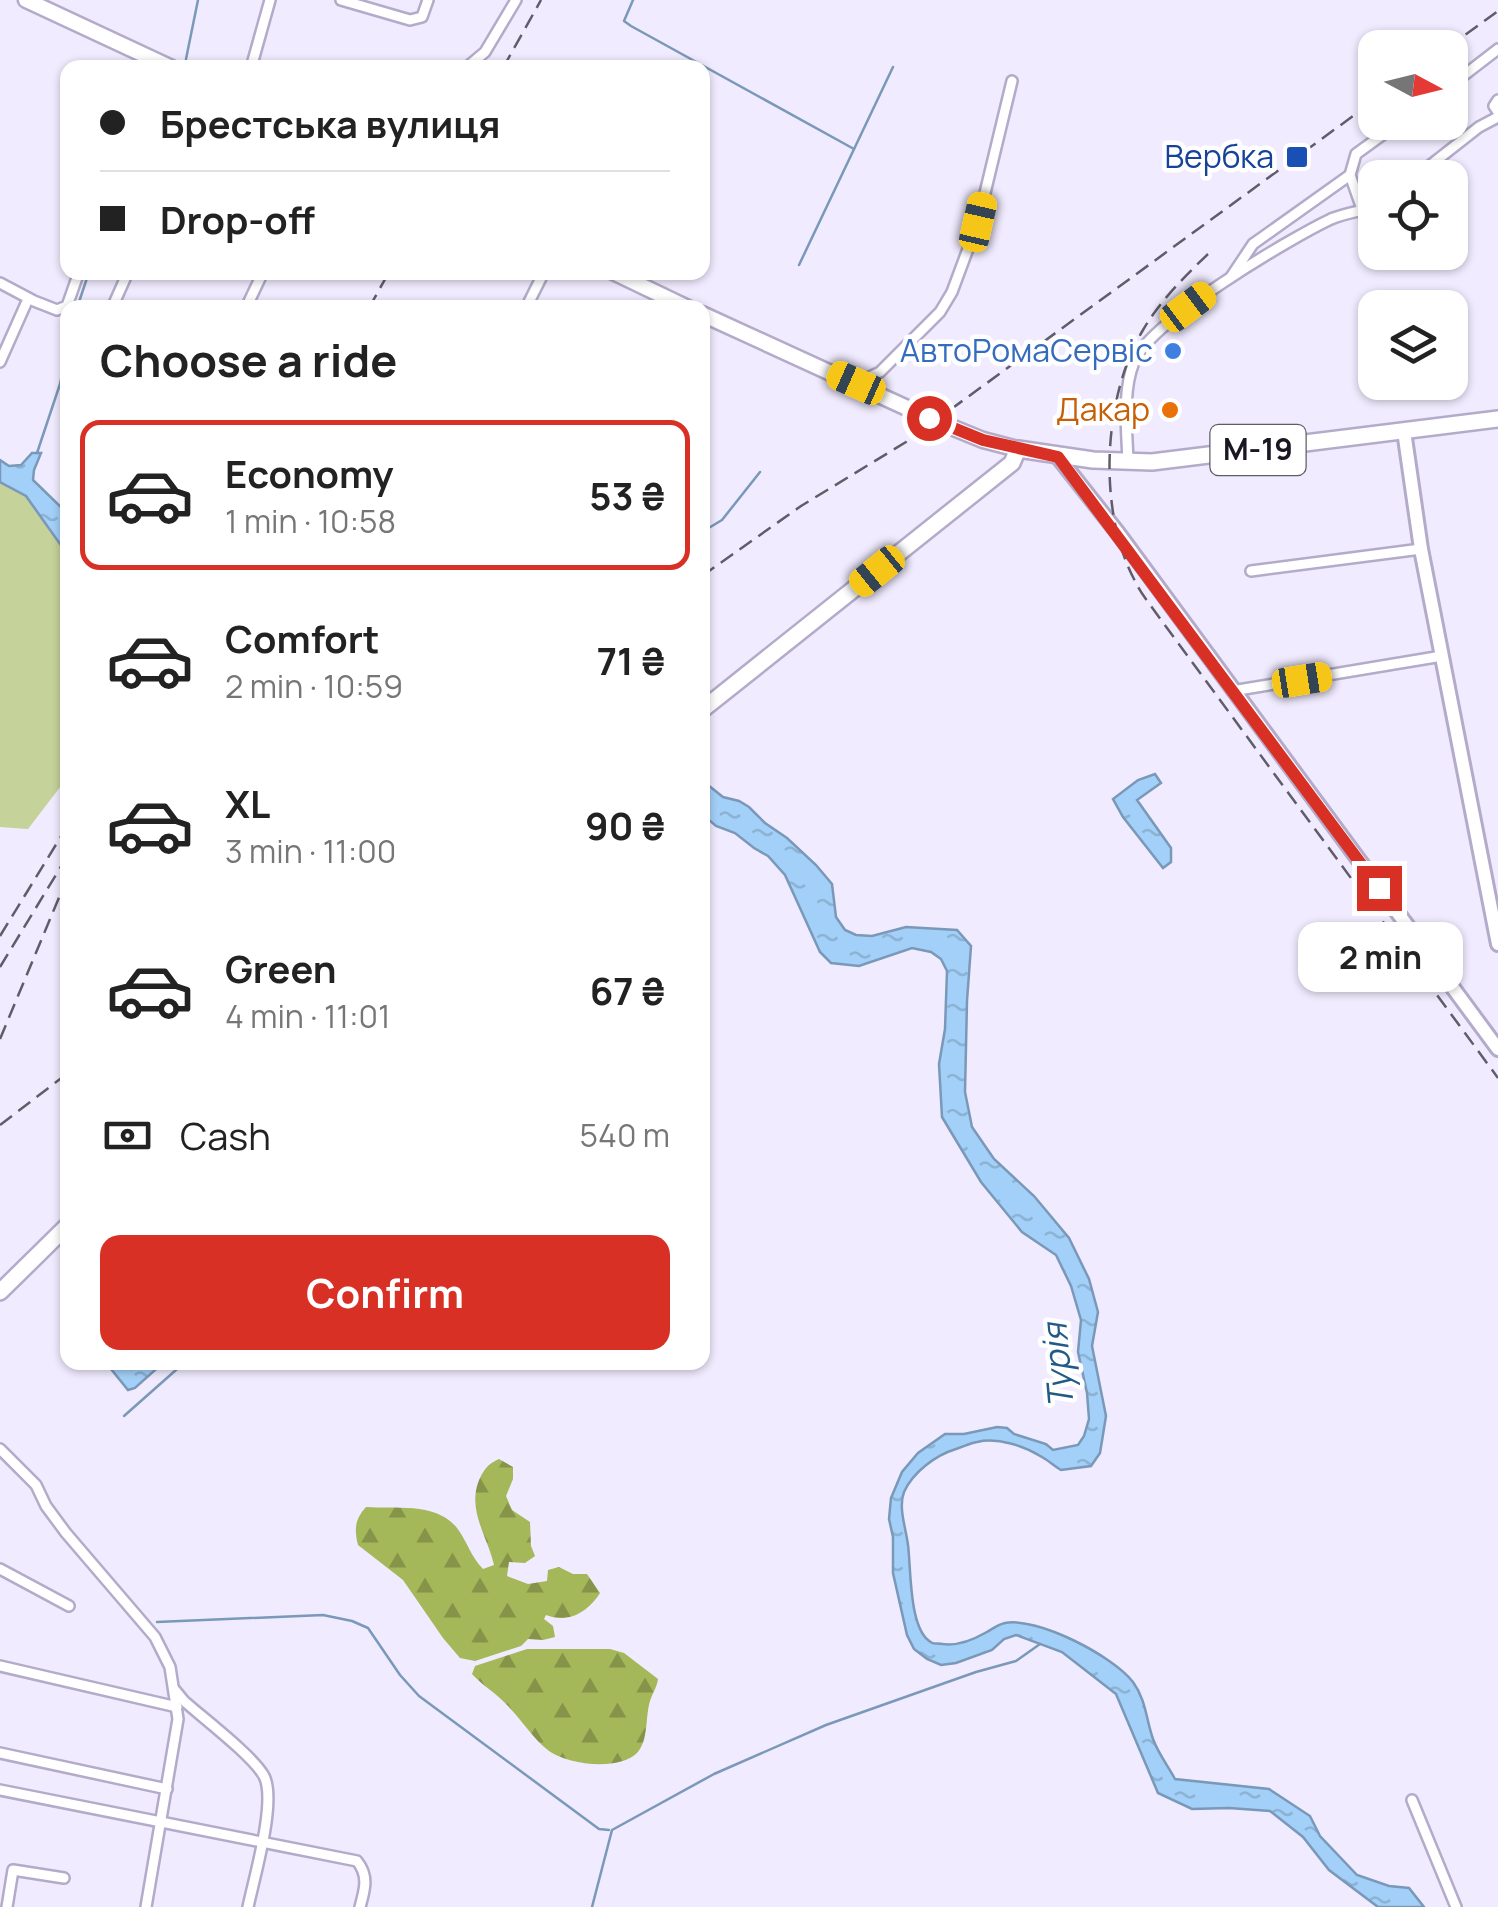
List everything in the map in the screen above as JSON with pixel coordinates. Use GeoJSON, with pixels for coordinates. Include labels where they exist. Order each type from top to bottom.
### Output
{"type":"FeatureCollection","features":[{"type":"Feature","properties":{"kind":"highway","name":"М-19"},"geometry":{"type":"LineString","coordinates":[[1018,450],[1058,457],[1152,462],[1498,418]]}},
{"type":"Feature","properties":{"kind":"highway"},"geometry":{"type":"LineString","coordinates":[[710,704],[1012,464],[1018,450]]}},
{"type":"Feature","properties":{"kind":"highway"},"geometry":{"type":"LineString","coordinates":[[0,1292],[60,1233]]}},
{"type":"Feature","properties":{"kind":"main road"},"geometry":{"type":"LineString","coordinates":[[26,0],[155,60]]}},
{"type":"Feature","properties":{"kind":"main road"},"geometry":{"type":"LineString","coordinates":[[629,280],[668,300]]}},
{"type":"Feature","properties":{"kind":"main road"},"geometry":{"type":"LineString","coordinates":[[710,318],[983,440],[1018,450]]}},
{"type":"Feature","properties":{"kind":"main road"},"geometry":{"type":"LineString","coordinates":[[1404,431],[1421,549],[1498,944]]}},
{"type":"Feature","properties":{"kind":"main road"},"geometry":{"type":"LineString","coordinates":[[1058,457],[1492,1030],[1498,1049]]}},
{"type":"Feature","properties":{"kind":"street"},"geometry":{"type":"LineString","coordinates":[[254,60],[270,0]]}},
{"type":"Feature","properties":{"kind":"street"},"geometry":{"type":"LineString","coordinates":[[341,0],[410,20],[422,17],[428,0]]}},
{"type":"Feature","properties":{"kind":"street"},"geometry":{"type":"LineString","coordinates":[[475,60],[516,0]]}},
{"type":"Feature","properties":{"kind":"street"},"geometry":{"type":"LineString","coordinates":[[1468,72],[1498,49]]}},
{"type":"Feature","properties":{"kind":"street"},"geometry":{"type":"LineString","coordinates":[[856,383],[880,372],[930,324],[952,292],[978,222],[1012,81]]}},
{"type":"Feature","properties":{"kind":"street"},"geometry":{"type":"LineString","coordinates":[[1437,160],[1498,115],[1494,106],[1498,100]]}},
{"type":"Feature","properties":{"kind":"street"},"geometry":{"type":"LineString","coordinates":[[1358,198],[1350,175],[1356,154],[1375,140]]}},
{"type":"Feature","properties":{"kind":"street"},"geometry":{"type":"LineString","coordinates":[[1229,279],[1253,244],[1350,175]]}},
{"type":"Feature","properties":{"kind":"street"},"geometry":{"type":"LineString","coordinates":[[1128,462],[1127,411],[1133,363],[1144,345],[1188,307],[1229,279],[1317,226],[1358,210]]}},
{"type":"Feature","properties":{"kind":"street"},"geometry":{"type":"LineString","coordinates":[[0,283],[52,310],[60,309]]}},
{"type":"Feature","properties":{"kind":"street"},"geometry":{"type":"LineString","coordinates":[[0,362],[28,298]]}},
{"type":"Feature","properties":{"kind":"street"},"geometry":{"type":"LineString","coordinates":[[1251,571],[1421,549]]}},
{"type":"Feature","properties":{"kind":"street"},"geometry":{"type":"LineString","coordinates":[[1232,691],[1442,656]]}},
{"type":"Feature","properties":{"kind":"street"},"geometry":{"type":"LineString","coordinates":[[0,1449],[36,1484],[66,1533],[155,1638],[170,1667],[177,1708],[176,1735],[146,1907]]}},
{"type":"Feature","properties":{"kind":"street"},"geometry":{"type":"LineString","coordinates":[[0,1568],[69,1606]]}},
{"type":"Feature","properties":{"kind":"street"},"geometry":{"type":"LineString","coordinates":[[0,1666],[177,1708]]}},
{"type":"Feature","properties":{"kind":"street"},"geometry":{"type":"LineString","coordinates":[[174,1688],[264,1777],[268,1790],[262,1843],[248,1907]]}},
{"type":"Feature","properties":{"kind":"street"},"geometry":{"type":"LineString","coordinates":[[0,1753],[167,1789]]}},
{"type":"Feature","properties":{"kind":"street"},"geometry":{"type":"LineString","coordinates":[[0,1790],[356,1861],[366,1878],[360,1907]]}},
{"type":"Feature","properties":{"kind":"street"},"geometry":{"type":"LineString","coordinates":[[1412,1800],[1456,1907]]}},
{"type":"Feature","properties":{"kind":"street"},"geometry":{"type":"LineString","coordinates":[[7,1907],[13,1870],[64,1878]]}},
{"type":"Feature","properties":{"kind":"green space"},"geometry":{"type":"Polygon","coordinates":[[[0,482],[26,496],[60,544],[60,787],[28,829],[0,827],[0,482]]]}},
{"type":"Feature","properties":{"kind":"green space"},"geometry":{"type":"Polygon","coordinates":[[[499,1459],[513,1467],[506,1496],[512,1510],[530,1522],[535,1556],[525,1563],[509,1562],[507,1576],[528,1584],[547,1581],[548,1570],[559,1567],[573,1574],[587,1574],[600,1593],[590,1606],[570,1617],[546,1615],[544,1619],[553,1626],[555,1637],[528,1639],[521,1646],[475,1661],[460,1658],[403,1580],[358,1545],[356,1525],[366,1507],[427,1510],[457,1528],[483,1569],[494,1565],[475,1498],[482,1474],[499,1459]]]}},
{"type":"Feature","properties":{"kind":"green space"},"geometry":{"type":"Polygon","coordinates":[[[527,1649],[610,1649],[624,1653],[658,1679],[637,1753],[606,1764],[580,1763],[557,1756],[472,1674],[475,1666],[527,1649]]]}},
{"type":"Feature","properties":{"kind":"water"},"geometry":{"type":"Polygon","coordinates":[[[32,453],[41,453],[33,480],[60,506],[60,544],[26,496],[0,482],[0,460],[9,466],[21,465],[32,453]]]}},
{"type":"Feature","properties":{"kind":"water"},"geometry":{"type":"Polygon","coordinates":[[[1155,774],[1161,783],[1137,800],[1171,848],[1171,862],[1163,868],[1113,799],[1138,780],[1155,774]]]}},
{"type":"Feature","properties":{"kind":"water"},"geometry":{"type":"Polygon","coordinates":[[[710,787],[723,797],[749,807],[816,865],[832,884],[836,917],[845,930],[872,936],[906,927],[957,930],[971,946],[965,1092],[972,1127],[994,1159],[1034,1196],[1069,1238],[1089,1279],[1098,1312],[1092,1346],[1106,1416],[1100,1453],[1091,1466],[1061,1470],[1019,1446],[985,1441],[941,1455],[919,1471],[904,1492],[902,1511],[914,1609],[922,1632],[932,1643],[954,1644],[1002,1624],[1019,1623],[1074,1640],[1109,1661],[1133,1682],[1155,1744],[1175,1779],[1269,1789],[1310,1816],[1320,1836],[1357,1875],[1409,1888],[1424,1907],[1378,1907],[1329,1870],[1303,1837],[1270,1811],[1192,1809],[1158,1793],[1116,1694],[1062,1652],[1016,1635],[992,1650],[956,1663],[941,1665],[914,1649],[907,1635],[893,1573],[889,1519],[891,1498],[902,1472],[918,1453],[945,1434],[997,1427],[1053,1450],[1078,1445],[1089,1419],[1078,1352],[1081,1320],[1056,1255],[1022,1232],[981,1182],[942,1117],[939,1064],[947,971],[941,959],[912,948],[859,966],[831,963],[820,952],[785,875],[768,856],[735,833],[710,821],[710,787]]]}},
{"type":"Feature","properties":{"kind":"water"},"geometry":{"type":"Polygon","coordinates":[[[112,1370],[155,1370],[135,1388],[128,1390],[112,1370]]]}},
{"type":"Feature","properties":{"kind":"waterway"},"geometry":{"type":"LineString","coordinates":[[186,59],[198,0]]}},
{"type":"Feature","properties":{"kind":"waterway"},"geometry":{"type":"LineString","coordinates":[[633,0],[624,21],[693,60]]}},
{"type":"Feature","properties":{"kind":"waterway"},"geometry":{"type":"LineString","coordinates":[[799,265],[893,67]]}},
{"type":"Feature","properties":{"kind":"waterway"},"geometry":{"type":"LineString","coordinates":[[710,70],[854,149]]}},
{"type":"Feature","properties":{"kind":"waterway"},"geometry":{"type":"LineString","coordinates":[[80,300],[86,280]]}},
{"type":"Feature","properties":{"kind":"waterway"},"geometry":{"type":"LineString","coordinates":[[37,453],[60,384]]}},
{"type":"Feature","properties":{"kind":"waterway"},"geometry":{"type":"LineString","coordinates":[[710,527],[722,520],[760,472]]}},
{"type":"Feature","properties":{"kind":"waterway"},"geometry":{"type":"LineString","coordinates":[[124,1416],[176,1370]]}},
{"type":"Feature","properties":{"kind":"waterway"},"geometry":{"type":"LineString","coordinates":[[157,1622],[323,1615],[368,1628],[419,1696],[599,1829],[609,1830]]}},
{"type":"Feature","properties":{"kind":"waterway"},"geometry":{"type":"LineString","coordinates":[[592,1907],[612,1830],[714,1774],[826,1725],[1016,1661],[1040,1644]]}},
{"type":"Feature","properties":{"kind":"railway"},"geometry":{"type":"LineString","coordinates":[[507,60],[541,0]]}},
{"type":"Feature","properties":{"kind":"railway"},"geometry":{"type":"LineString","coordinates":[[1468,33],[1498,11]]}},
{"type":"Feature","properties":{"kind":"railway"},"geometry":{"type":"LineString","coordinates":[[710,570],[801,506],[906,442],[1358,112]]}},
{"type":"Feature","properties":{"kind":"railway"},"geometry":{"type":"LineString","coordinates":[[1208,254],[1150,319],[1130,357],[1120,388],[1113,420],[1110,488],[1123,553],[1148,601],[1498,1078]]}},
{"type":"Feature","properties":{"kind":"railway"},"geometry":{"type":"LineString","coordinates":[[373,300],[385,280]]}},
{"type":"Feature","properties":{"kind":"railway"},"geometry":{"type":"LineString","coordinates":[[0,936],[60,838]]}},
{"type":"Feature","properties":{"kind":"railway"},"geometry":{"type":"LineString","coordinates":[[0,967],[60,868]]}},
{"type":"Feature","properties":{"kind":"railway"},"geometry":{"type":"LineString","coordinates":[[0,1039],[60,895]]}},
{"type":"Feature","properties":{"kind":"railway"},"geometry":{"type":"LineString","coordinates":[[0,1125],[60,1079]]}},
{"type":"Feature","properties":{"kind":"place","name":"Вербка"},"geometry":{"type":"Point","coordinates":[1297,157]}},
{"type":"Feature","properties":{"kind":"place","name":"АвтоРомаСервіс"},"geometry":{"type":"Point","coordinates":[1173,351]}},
{"type":"Feature","properties":{"kind":"place","name":"Дакар"},"geometry":{"type":"Point","coordinates":[1170,410]}},
{"type":"Feature","properties":{"kind":"route"},"geometry":{"type":"LineString","coordinates":[[929,418],[983,440],[1058,457],[1379,888]]}},
{"type":"Feature","properties":{"kind":"water label","name":"Турія"},"geometry":{"type":"Point","coordinates":[1058,1366]}}]}
